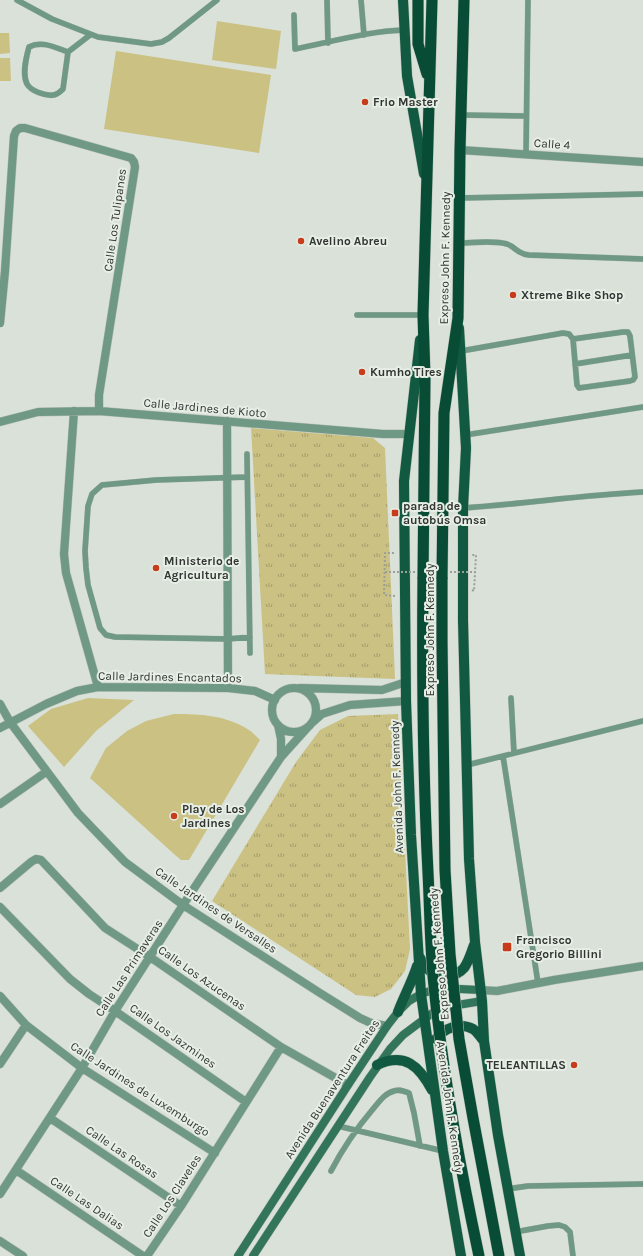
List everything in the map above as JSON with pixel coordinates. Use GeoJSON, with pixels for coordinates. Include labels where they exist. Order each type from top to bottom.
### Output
{"type":"FeatureCollection","features":[{"type":"Feature","properties":{"kind":"highway"},"geometry":{"type":"LineString","coordinates":[[418,0],[418,44],[429,82]]}},
{"type":"Feature","properties":{"kind":"highway"},"geometry":{"type":"LineString","coordinates":[[429,82],[432,0]]}},
{"type":"Feature","properties":{"kind":"highway","name":"Expreso John F. Kennedy"},"geometry":{"type":"LineString","coordinates":[[464,0],[459,198],[458,318],[444,413],[442,641],[445,870],[450,954],[459,1039],[499,1256]]}},
{"type":"Feature","properties":{"kind":"highway","name":"Expreso John F. Kennedy"},"geometry":{"type":"LineString","coordinates":[[429,82],[423,315],[425,377],[422,667],[426,842],[434,985],[454,1126],[479,1256]]}},
{"type":"Feature","properties":{"kind":"main road"},"geometry":{"type":"LineString","coordinates":[[403,0],[407,76],[427,187]]}},
{"type":"Feature","properties":{"kind":"main road","name":"Avenida John F. Kennedy"},"geometry":{"type":"LineString","coordinates":[[423,315],[404,481],[406,701],[411,835],[421,994],[443,1151],[461,1256]]}},
{"type":"Feature","properties":{"kind":"main road"},"geometry":{"type":"LineString","coordinates":[[458,318],[466,448],[463,643],[469,859],[475,942],[482,1001],[484,1041],[507,1189],[520,1256]]}},
{"type":"Feature","properties":{"kind":"main road"},"geometry":{"type":"LineString","coordinates":[[418,957],[430,972],[435,975],[442,977],[450,976],[463,968],[469,959],[475,942]]}},
{"type":"Feature","properties":{"kind":"main road"},"geometry":{"type":"LineString","coordinates":[[398,1012],[402,1000],[412,982],[418,957]]}},
{"type":"Feature","properties":{"kind":"main road","name":"Avenida Buenaventura Freites"},"geometry":{"type":"LineString","coordinates":[[238,1256],[348,1085],[398,1012],[409,1001],[421,994],[439,988],[480,990]]}},
{"type":"Feature","properties":{"kind":"main road","name":"Avenida Buenaventura Freites"},"geometry":{"type":"LineString","coordinates":[[253,1256],[377,1066],[390,1049],[403,1035],[439,1008],[482,1001]]}},
{"type":"Feature","properties":{"kind":"main road"},"geometry":{"type":"LineString","coordinates":[[429,1050],[438,1036],[453,1027],[466,1026],[478,1033],[484,1041]]}},
{"type":"Feature","properties":{"kind":"main road"},"geometry":{"type":"LineString","coordinates":[[377,1066],[388,1060],[397,1060],[414,1065],[426,1078],[435,1096]]}},
{"type":"Feature","properties":{"kind":"street","name":"Calle Los Tulipanes"},"geometry":{"type":"LineString","coordinates":[[0,323],[14,136],[16,131],[20,128],[25,128],[131,158],[135,167],[100,395],[99,411]]}},
{"type":"Feature","properties":{"kind":"street","name":"Calle 4"},"geometry":{"type":"LineString","coordinates":[[460,150],[643,162]]}},
{"type":"Feature","properties":{"kind":"street"},"geometry":{"type":"LineString","coordinates":[[74,411],[64,554],[66,573],[98,687]]}},
{"type":"Feature","properties":{"kind":"street","name":"Calle Jardines de Kioto"},"geometry":{"type":"LineString","coordinates":[[0,422],[38,412],[99,411],[382,434],[409,434]]}},
{"type":"Feature","properties":{"kind":"street"},"geometry":{"type":"LineString","coordinates":[[227,421],[228,688]]}},
{"type":"Feature","properties":{"kind":"street"},"geometry":{"type":"LineString","coordinates":[[282,757],[281,739],[278,725],[272,713],[275,700],[278,695],[284,691],[296,688],[382,690],[406,682]]}},
{"type":"Feature","properties":{"kind":"street","name":"Calle Jardines Encantados"},"geometry":{"type":"LineString","coordinates":[[0,728],[46,704],[77,691],[98,687],[228,688],[255,691],[275,700]]}},
{"type":"Feature","properties":{"kind":"street"},"geometry":{"type":"LineString","coordinates":[[278,725],[289,732],[302,731],[310,725],[316,715],[314,700],[303,690],[296,688]]}},
{"type":"Feature","properties":{"kind":"street","name":"Calle Las Primaveras"},"geometry":{"type":"LineString","coordinates":[[0,1194],[82,1068],[115,1011],[282,757],[310,725],[322,714],[350,705],[406,701]]}},
{"type":"Feature","properties":{"kind":"street","name":"Calle Jardines de Versalles"},"geometry":{"type":"LineString","coordinates":[[0,704],[10,722],[46,772],[78,812],[125,862],[184,905],[360,1018],[371,1023],[387,1026]]}},
{"type":"Feature","properties":{"kind":"street"},"geometry":{"type":"LineString","coordinates":[[0,804],[46,772]]}},
{"type":"Feature","properties":{"kind":"street","name":"Calle Los Azucenas"},"geometry":{"type":"LineString","coordinates":[[0,888],[31,862],[36,859],[41,860],[105,928],[150,957],[281,1048],[348,1085]]}},
{"type":"Feature","properties":{"kind":"street","name":"Calle Los Jazmines"},"geometry":{"type":"LineString","coordinates":[[0,907],[70,979],[89,994],[246,1102]]}},
{"type":"Feature","properties":{"kind":"street"},"geometry":{"type":"LineString","coordinates":[[480,990],[497,990],[643,966]]}},
{"type":"Feature","properties":{"kind":"street"},"geometry":{"type":"LineString","coordinates":[[482,1001],[497,990]]}},
{"type":"Feature","properties":{"kind":"street","name":"Calle Jardines de Luxemburgo"},"geometry":{"type":"LineString","coordinates":[[0,996],[26,1025],[82,1068],[215,1153]]}},
{"type":"Feature","properties":{"kind":"street"},"geometry":{"type":"LineString","coordinates":[[0,1064],[26,1025]]}},
{"type":"Feature","properties":{"kind":"street","name":"Calle Los Claveles"},"geometry":{"type":"LineString","coordinates":[[147,1256],[181,1206],[281,1048]]}},
{"type":"Feature","properties":{"kind":"street","name":"Calle Las Rosas"},"geometry":{"type":"LineString","coordinates":[[50,1118],[181,1206]]}},
{"type":"Feature","properties":{"kind":"street","name":"Calle Las Dalias"},"geometry":{"type":"LineString","coordinates":[[16,1170],[143,1256]]}},
{"type":"Feature","properties":{"kind":"street"},"geometry":{"type":"LineString","coordinates":[[0,1241],[23,1256]]}},
{"type":"Feature","properties":{"kind":"lane"},"geometry":{"type":"LineString","coordinates":[[17,0],[52,19],[90,35],[151,44],[162,42],[169,38],[216,0]]}},
{"type":"Feature","properties":{"kind":"lane"},"geometry":{"type":"LineString","coordinates":[[327,0],[328,43]]}},
{"type":"Feature","properties":{"kind":"lane"},"geometry":{"type":"LineString","coordinates":[[361,0],[364,35]]}},
{"type":"Feature","properties":{"kind":"lane"},"geometry":{"type":"LineString","coordinates":[[526,154],[528,0]]}},
{"type":"Feature","properties":{"kind":"lane"},"geometry":{"type":"LineString","coordinates":[[294,15],[295,49],[392,30],[405,30]]}},
{"type":"Feature","properties":{"kind":"lane"},"geometry":{"type":"LineString","coordinates":[[68,52],[41,43],[34,44],[29,47],[26,58],[25,76],[28,85],[35,91],[53,96],[60,93],[63,89],[68,52],[90,35]]}},
{"type":"Feature","properties":{"kind":"lane"},"geometry":{"type":"LineString","coordinates":[[461,115],[526,116]]}},
{"type":"Feature","properties":{"kind":"lane"},"geometry":{"type":"LineString","coordinates":[[459,198],[643,194]]}},
{"type":"Feature","properties":{"kind":"lane"},"geometry":{"type":"LineString","coordinates":[[459,243],[500,243],[509,245],[517,251],[529,255],[643,259]]}},
{"type":"Feature","properties":{"kind":"lane"},"geometry":{"type":"LineString","coordinates":[[357,314],[423,315]]}},
{"type":"Feature","properties":{"kind":"lane"},"geometry":{"type":"LineString","coordinates":[[461,351],[563,333],[569,334],[573,339],[577,385],[580,388],[633,380],[632,355],[630,336],[628,332],[573,339]]}},
{"type":"Feature","properties":{"kind":"lane"},"geometry":{"type":"LineString","coordinates":[[575,364],[632,355]]}},
{"type":"Feature","properties":{"kind":"lane"},"geometry":{"type":"LineString","coordinates":[[465,435],[643,407]]}},
{"type":"Feature","properties":{"kind":"lane"},"geometry":{"type":"LineString","coordinates":[[247,454],[250,653]]}},
{"type":"Feature","properties":{"kind":"lane"},"geometry":{"type":"LineString","coordinates":[[247,478],[227,477],[156,480],[102,485],[92,494],[88,506],[85,551],[88,585],[100,628],[106,635],[115,637],[228,639],[250,637]]}},
{"type":"Feature","properties":{"kind":"lane"},"geometry":{"type":"LineString","coordinates":[[464,508],[616,493],[643,492]]}},
{"type":"Feature","properties":{"kind":"lane"},"geometry":{"type":"LineString","coordinates":[[511,698],[514,753]]}},
{"type":"Feature","properties":{"kind":"lane"},"geometry":{"type":"LineString","coordinates":[[467,765],[643,720]]}},
{"type":"Feature","properties":{"kind":"lane"},"geometry":{"type":"LineString","coordinates":[[503,756],[538,983]]}},
{"type":"Feature","properties":{"kind":"lane"},"geometry":{"type":"LineString","coordinates":[[331,1171],[341,1152],[356,1130],[386,1094],[394,1091],[401,1090],[409,1093],[420,1146]]}},
{"type":"Feature","properties":{"kind":"lane"},"geometry":{"type":"LineString","coordinates":[[338,1126],[443,1151]]}},
{"type":"Feature","properties":{"kind":"lane"},"geometry":{"type":"LineString","coordinates":[[507,1189],[528,1186],[643,1184]]}},
{"type":"Feature","properties":{"kind":"lane"},"geometry":{"type":"LineString","coordinates":[[515,1232],[548,1226],[559,1225],[565,1227],[570,1232],[573,1256]]}},
{"type":"Feature","properties":{"kind":"path"},"geometry":{"type":"LineString","coordinates":[[384,595],[385,553]]}},
{"type":"Feature","properties":{"kind":"path"},"geometry":{"type":"LineString","coordinates":[[474,590],[476,555]]}},
{"type":"Feature","properties":{"kind":"green space"},"geometry":{"type":"Polygon","coordinates":[[[217,21],[281,31],[276,69],[212,60],[217,21]]]}},
{"type":"Feature","properties":{"kind":"green space"},"geometry":{"type":"Polygon","coordinates":[[[0,33],[9,33],[10,53],[0,54],[0,33]]]}},
{"type":"Feature","properties":{"kind":"green space"},"geometry":{"type":"Polygon","coordinates":[[[116,51],[271,75],[259,153],[104,129],[116,51]]]}},
{"type":"Feature","properties":{"kind":"green space"},"geometry":{"type":"Polygon","coordinates":[[[0,58],[10,58],[11,81],[0,81],[0,58]]]}},
{"type":"Feature","properties":{"kind":"green space"},"geometry":{"type":"Polygon","coordinates":[[[251,428],[373,438],[385,448],[395,679],[265,674],[251,428]]]}},
{"type":"Feature","properties":{"kind":"green space"},"geometry":{"type":"Polygon","coordinates":[[[88,698],[134,700],[96,731],[64,767],[28,726],[51,709],[88,698]]]}},
{"type":"Feature","properties":{"kind":"green space","name":"Play de Los Jardines"},"geometry":{"type":"Polygon","coordinates":[[[174,714],[193,714],[222,718],[240,725],[260,740],[189,860],[181,860],[90,778],[106,748],[127,731],[146,721],[174,714]]]}},
{"type":"Feature","properties":{"kind":"green space"},"geometry":{"type":"Polygon","coordinates":[[[398,714],[410,949],[405,971],[391,989],[375,997],[356,995],[212,901],[296,762],[320,730],[348,716],[398,714]]]}},
{"type":"Feature","properties":{"kind":"place","name":"Frio Master"},"geometry":{"type":"Point","coordinates":[365,102]}},
{"type":"Feature","properties":{"kind":"place","name":"Avelino Abreu"},"geometry":{"type":"Point","coordinates":[301,241]}},
{"type":"Feature","properties":{"kind":"place","name":"Xtreme Bike Shop"},"geometry":{"type":"Point","coordinates":[513,295]}},
{"type":"Feature","properties":{"kind":"place","name":"Kumho Tires"},"geometry":{"type":"Point","coordinates":[362,372]}},
{"type":"Feature","properties":{"kind":"place","name":"parada de autobús Omsa"},"geometry":{"type":"Point","coordinates":[395,513]}},
{"type":"Feature","properties":{"kind":"place","name":"Ministerio de Agricultura"},"geometry":{"type":"Point","coordinates":[156,568]}},
{"type":"Feature","properties":{"kind":"place","name":"Play de Los Jardines"},"geometry":{"type":"Point","coordinates":[174,816]}},
{"type":"Feature","properties":{"kind":"place","name":"Francisco Gregorio Billini"},"geometry":{"type":"Point","coordinates":[507,947]}},
{"type":"Feature","properties":{"kind":"place","name":"TELEANTILLAS"},"geometry":{"type":"Point","coordinates":[574,1065]}}]}
